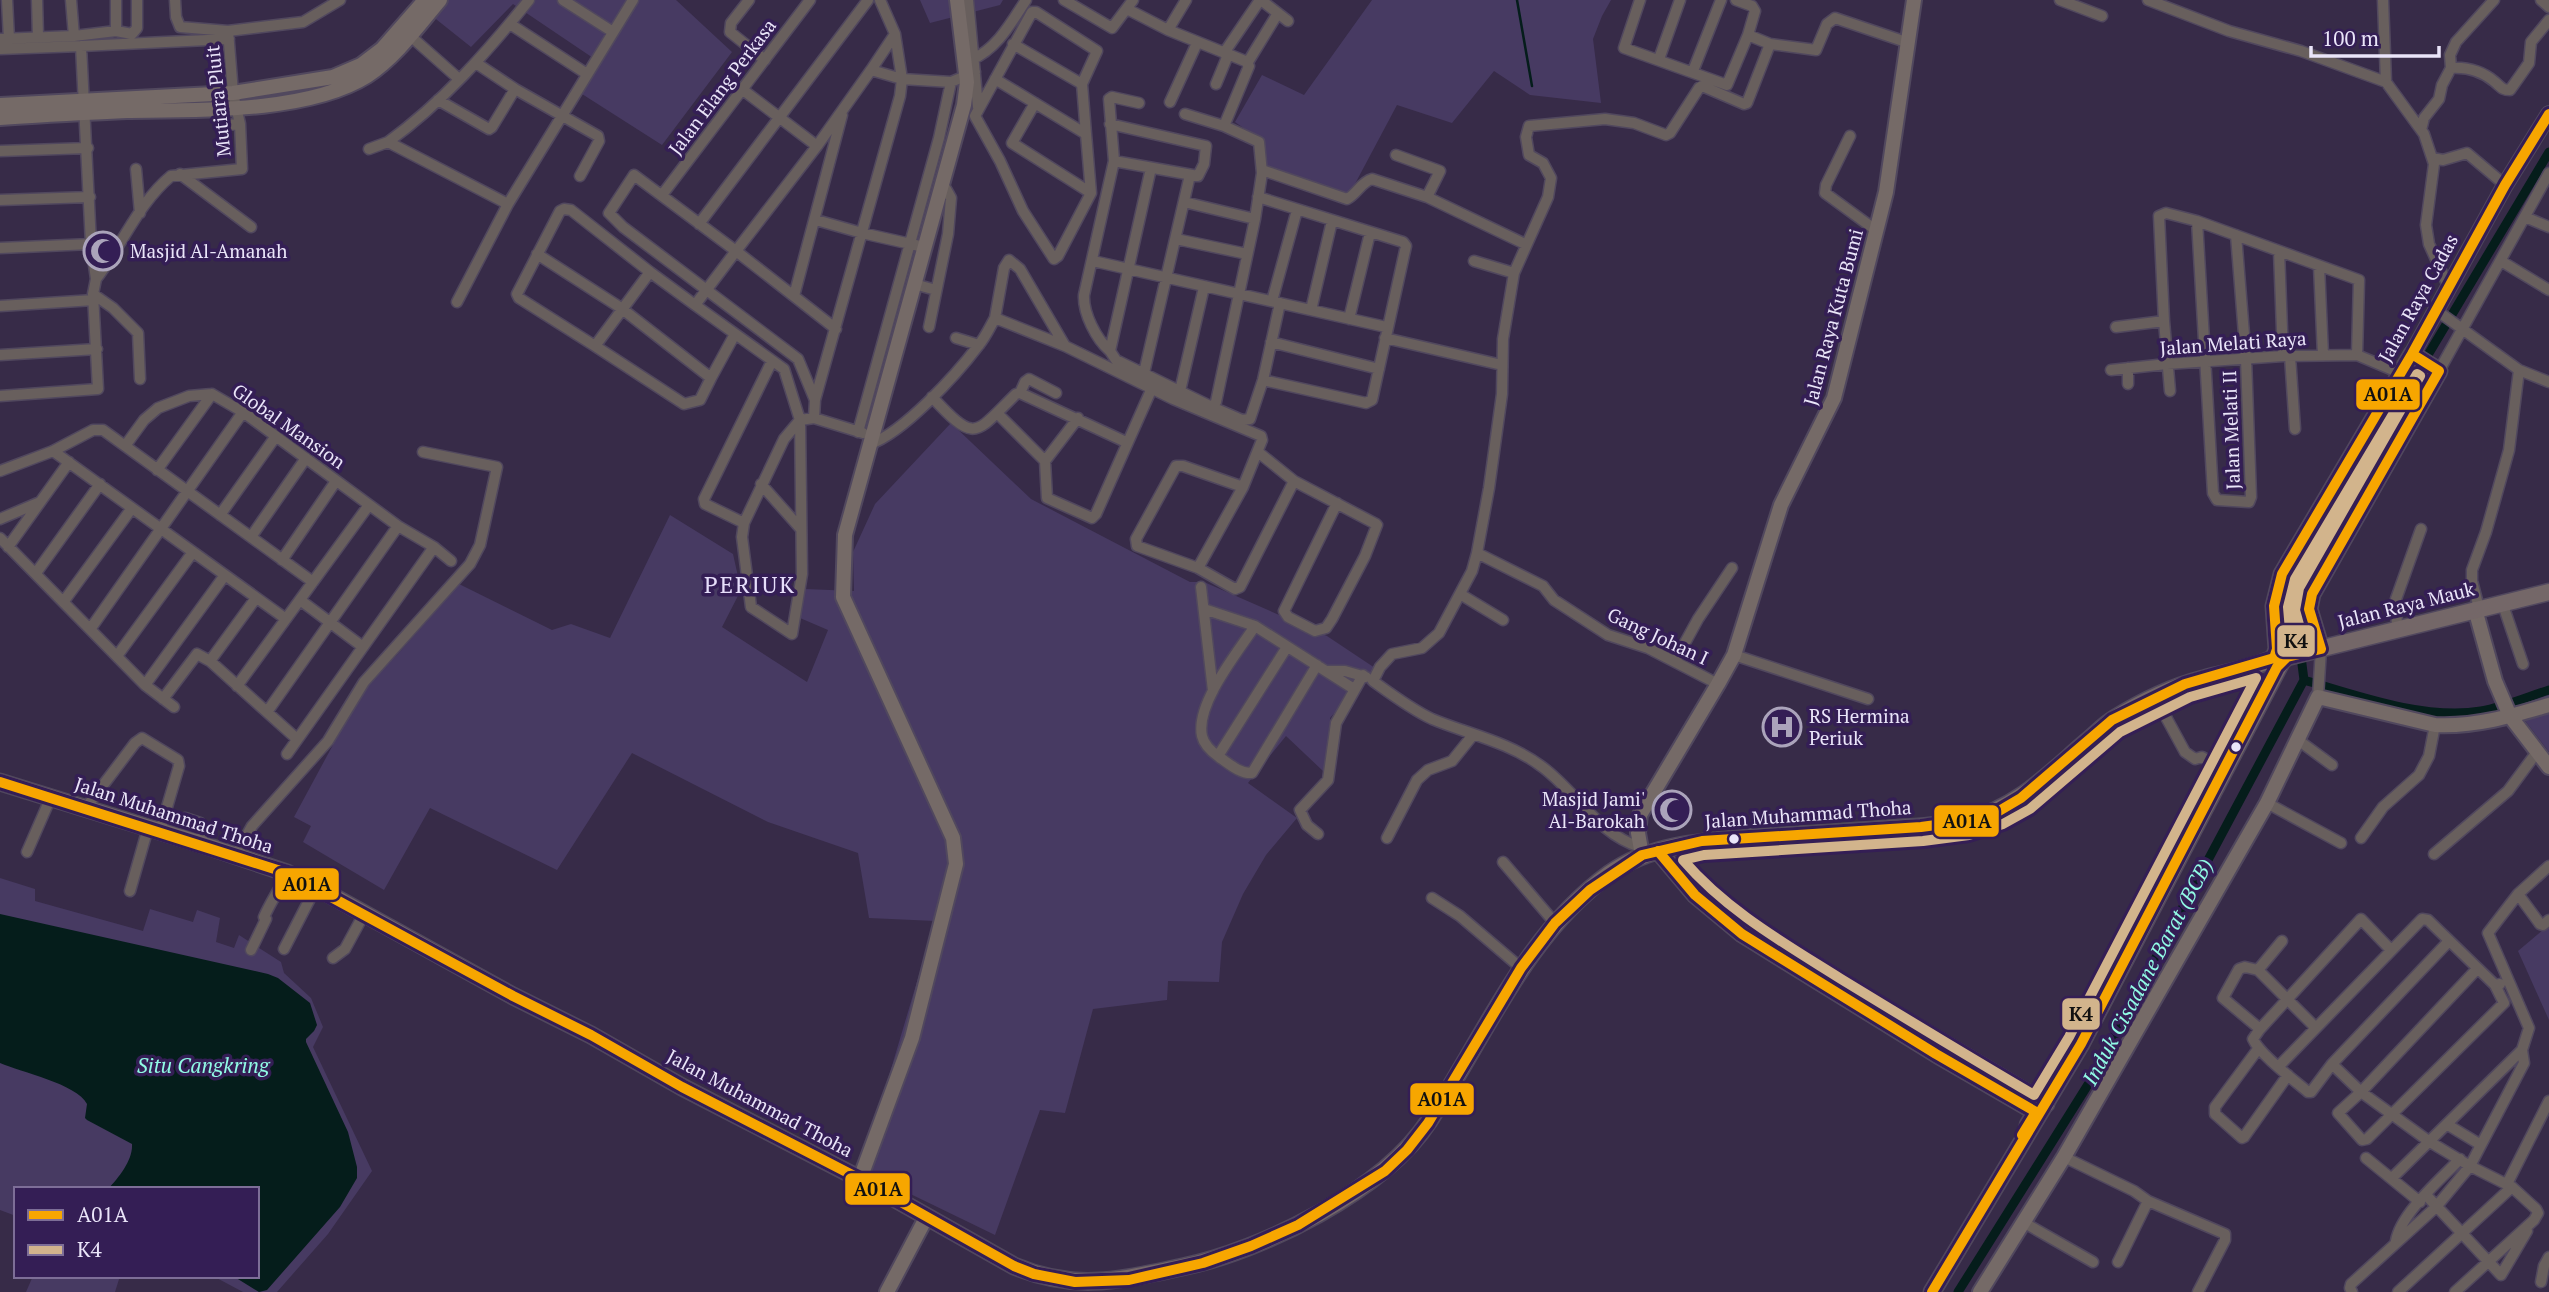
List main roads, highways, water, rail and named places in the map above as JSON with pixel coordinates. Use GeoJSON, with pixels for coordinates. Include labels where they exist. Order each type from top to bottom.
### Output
{"type":"FeatureCollection","features":[{"type":"Feature","properties":{"kind":"main road","name":"Jalan Raya Cadas"},"geometry":{"type":"LineString","coordinates":[[2281,657],[2277,649],[2274,606],[2282,574],[2400,373],[2415,356],[2436,369],[2312,594],[2309,608],[2319,652]]}},
{"type":"Feature","properties":{"kind":"main road","name":"Jalan Raya Mauk"},"geometry":{"type":"LineString","coordinates":[[2281,657],[2319,652],[2397,628],[2549,592]]}},
{"type":"Feature","properties":{"kind":"main road","name":"Jalan Muhammad Thoha"},"geometry":{"type":"LineString","coordinates":[[0,782],[287,873],[513,996],[591,1035],[672,1082],[860,1179],[1024,1270],[1075,1282],[1129,1280],[1203,1263],[1251,1246],[1298,1225],[1385,1171],[1407,1150],[1428,1123],[1521,968],[1555,923],[1611,873],[1653,851],[1702,841],[1921,827],[1966,821],[1999,811],[2021,798],[2112,720],[2155,697],[2198,680],[2281,657]]}},
{"type":"Feature","properties":{"kind":"main road"},"geometry":{"type":"LineString","coordinates":[[1929,1292],[2081,1044],[2225,770],[2281,657]]}},
{"type":"Feature","properties":{"kind":"main road"},"geometry":{"type":"LineString","coordinates":[[1653,851],[1695,895],[1736,923],[1939,1049],[2041,1108]]}},
{"type":"Feature","properties":{"kind":"water","name":"Situ Cangkring"},"geometry":{"type":"Polygon","coordinates":[[[0,914],[268,974],[278,978],[310,1003],[317,1025],[306,1042],[348,1132],[357,1167],[357,1178],[340,1207],[267,1290],[259,1292],[236,1278],[259,1278],[259,1187],[110,1187],[128,1162],[132,1144],[87,1120],[87,1104],[72,1090],[0,1063],[0,914]]]}},
{"type":"Feature","properties":{"kind":"waterway"},"geometry":{"type":"LineString","coordinates":[[1517,0],[1532,86]]}},
{"type":"Feature","properties":{"kind":"waterway"},"geometry":{"type":"LineString","coordinates":[[2304,680],[2295,610],[2299,571],[2549,152]]}},
{"type":"Feature","properties":{"kind":"waterway"},"geometry":{"type":"LineString","coordinates":[[2304,680],[2391,705],[2459,713],[2481,711],[2549,690]]}},
{"type":"Feature","properties":{"kind":"waterway","name":"Induk Cisadane Barat (BCB)"},"geometry":{"type":"LineString","coordinates":[[1958,1292],[2089,1083],[2304,680]]}},
{"type":"Feature","properties":{"kind":"place","name":"Masjid Al-Amanah"},"geometry":{"type":"Point","coordinates":[103,251]}},
{"type":"Feature","properties":{"kind":"place","name":"RS Hermina Periuk"},"geometry":{"type":"Point","coordinates":[1782,727]}},
{"type":"Feature","properties":{"kind":"place","name":"Masjid Jami' Al-Barokah"},"geometry":{"type":"Point","coordinates":[1672,810]}},
{"type":"Feature","properties":{"kind":"district","name":"PERIUK"},"geometry":{"type":"Point","coordinates":[750,585]}}]}
